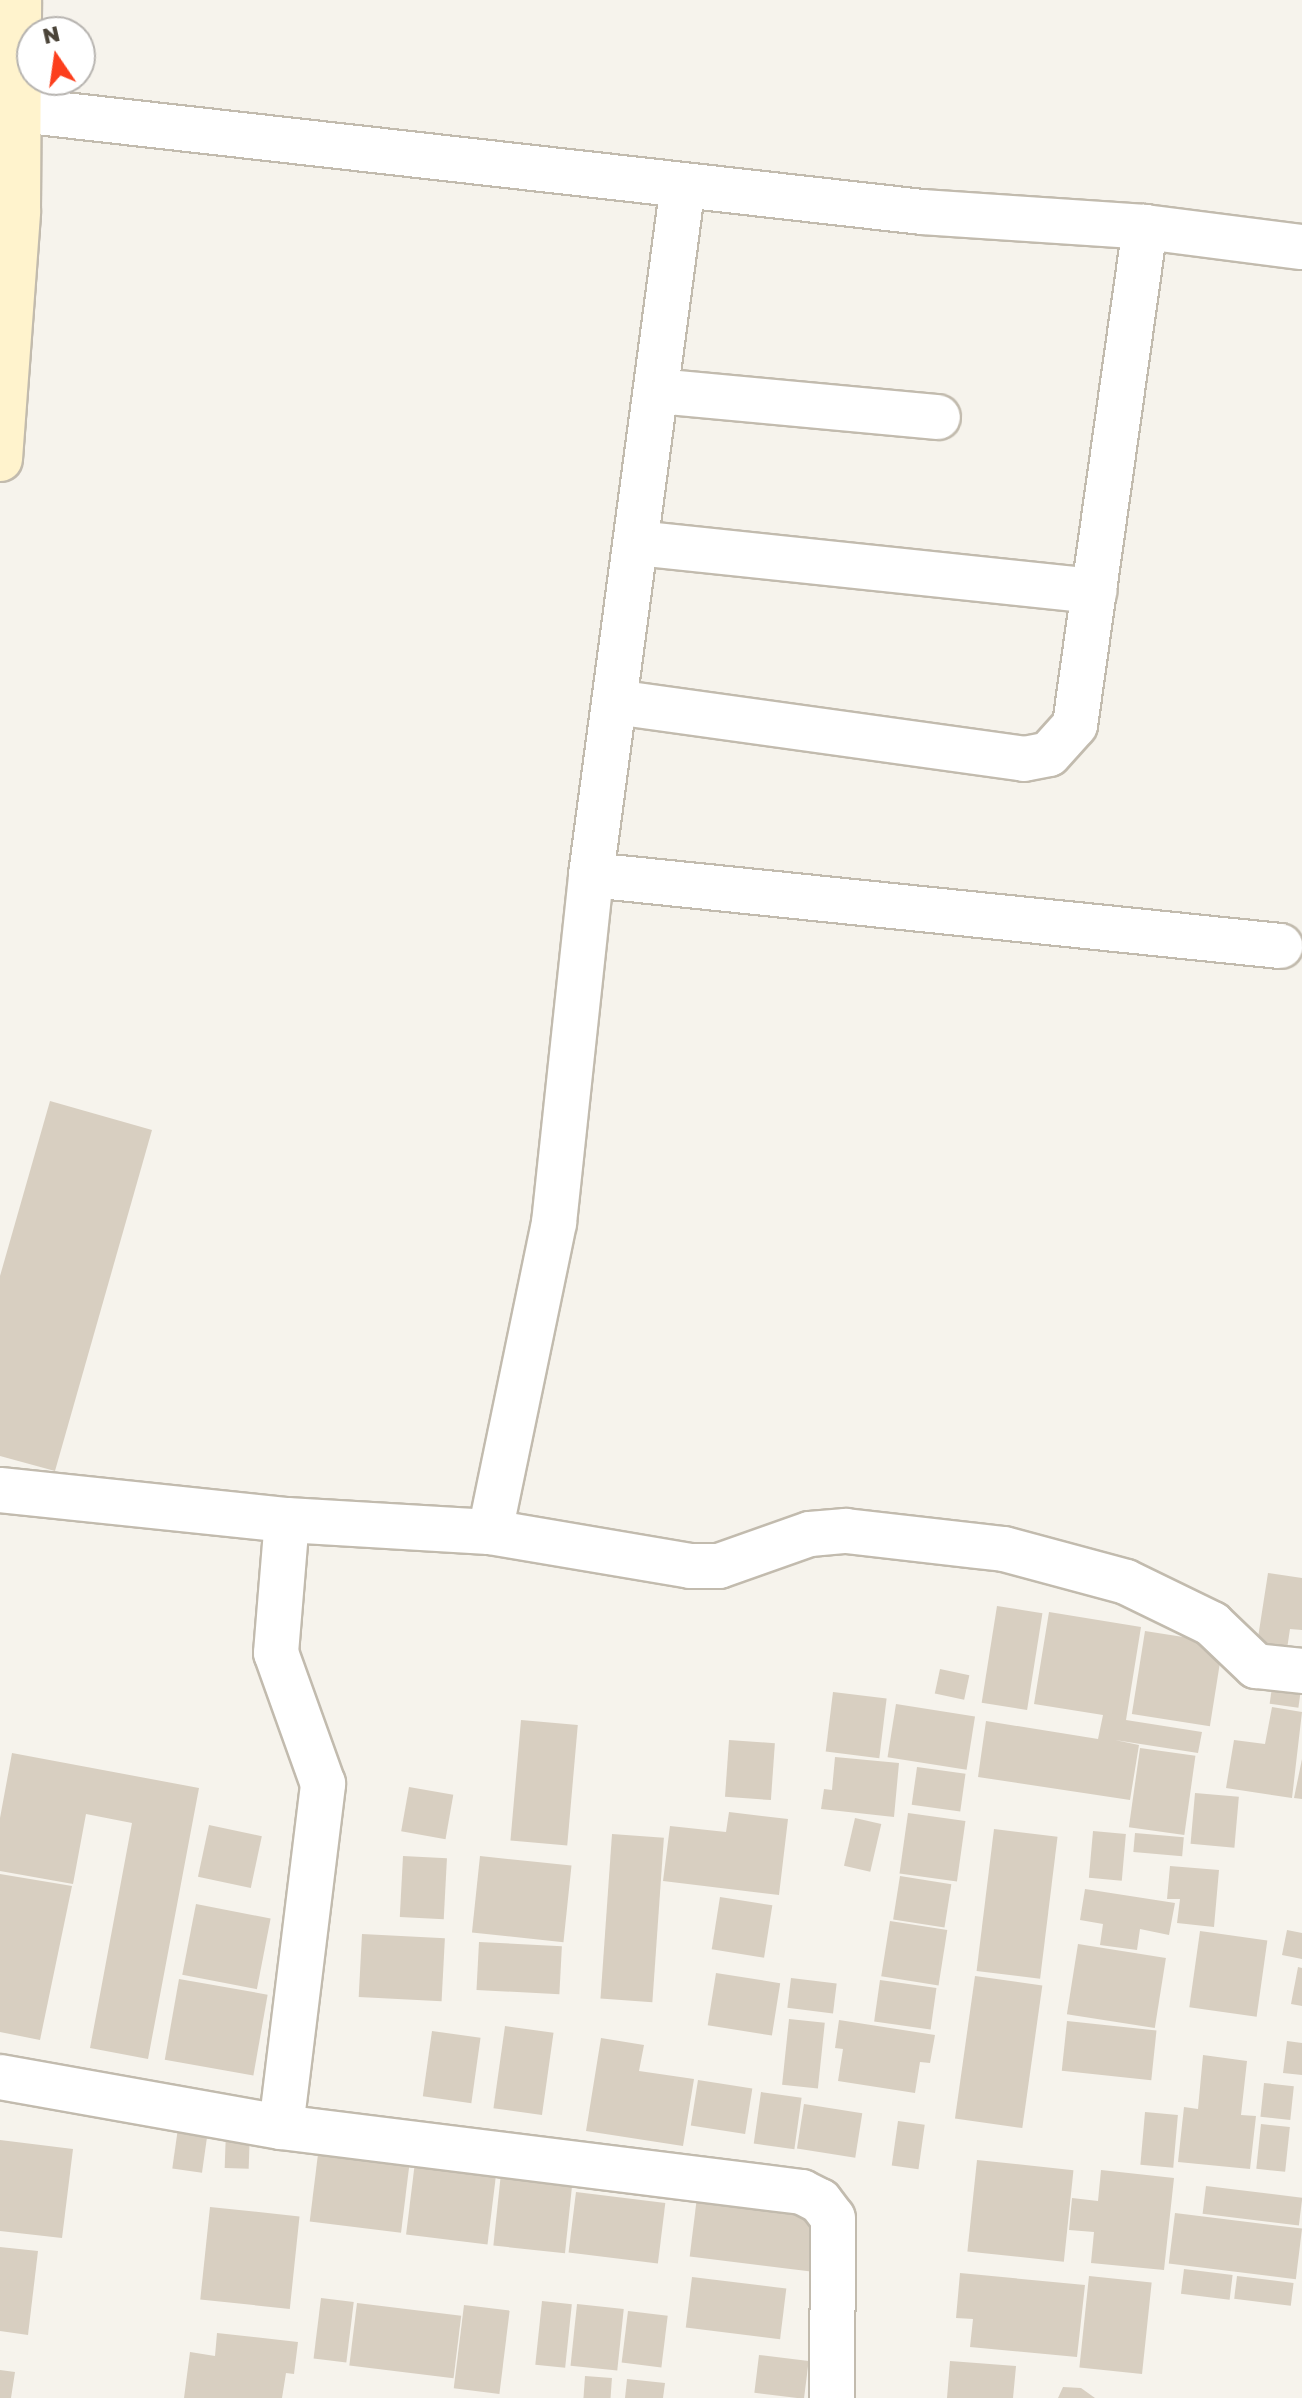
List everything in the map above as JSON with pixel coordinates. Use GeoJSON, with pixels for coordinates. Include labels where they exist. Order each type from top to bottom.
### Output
{"type":"FeatureCollection","features":[{"type":"Feature","properties":{"kind":"main road"},"geometry":{"type":"LineString","coordinates":[[0,459],[18,211],[19,0]]}},
{"type":"Feature","properties":{"kind":"street"},"geometry":{"type":"LineString","coordinates":[[20,110],[922,212],[1145,227],[1302,247]]}},
{"type":"Feature","properties":{"kind":"street"},"geometry":{"type":"LineString","coordinates":[[490,1532],[554,1223],[591,875],[683,185]]}},
{"type":"Feature","properties":{"kind":"street"},"geometry":{"type":"LineString","coordinates":[[615,702],[1024,759],[1049,754],[1075,725],[1145,227]]}},
{"type":"Feature","properties":{"kind":"street"},"geometry":{"type":"LineString","coordinates":[[656,391],[938,417]]}},
{"type":"Feature","properties":{"kind":"street"},"geometry":{"type":"LineString","coordinates":[[636,543],[1094,591]]}},
{"type":"Feature","properties":{"kind":"street"},"geometry":{"type":"LineString","coordinates":[[591,875],[1280,946]]}},
{"type":"Feature","properties":{"kind":"street"},"geometry":{"type":"LineString","coordinates":[[0,1490],[287,1520],[490,1532],[690,1566],[719,1566],[797,1538],[846,1531],[1004,1549],[1126,1582],[1212,1624],[1256,1666],[1302,1671]]}},
{"type":"Feature","properties":{"kind":"street"},"geometry":{"type":"LineString","coordinates":[[281,2127],[323,1784],[276,1653],[287,1520]]}},
{"type":"Feature","properties":{"kind":"street"},"geometry":{"type":"LineString","coordinates":[[0,2077],[281,2127],[802,2192],[820,2201],[833,2218],[832,2398]]}},
{"type":"Feature","properties":{"kind":"building"},"geometry":{"type":"Polygon","coordinates":[[[50,1101],[152,1130],[55,1471],[0,1456],[0,1276],[50,1101]]]}},
{"type":"Feature","properties":{"kind":"building"},"geometry":{"type":"Polygon","coordinates":[[[1268,1573],[1302,1578],[1302,1630],[1290,1629],[1287,1649],[1257,1644],[1268,1573]]]}},
{"type":"Feature","properties":{"kind":"building"},"geometry":{"type":"Polygon","coordinates":[[[997,1606],[1042,1613],[1027,1710],[982,1703],[997,1606]]]}},
{"type":"Feature","properties":{"kind":"building"},"geometry":{"type":"Polygon","coordinates":[[[1049,1612],[1141,1627],[1126,1720],[1202,1732],[1198,1753],[1115,1740],[1139,1745],[1130,1800],[978,1777],[986,1721],[1098,1739],[1103,1715],[1034,1704],[1049,1612]]]}},
{"type":"Feature","properties":{"kind":"building"},"geometry":{"type":"Polygon","coordinates":[[[1145,1631],[1223,1643],[1210,1726],[1132,1714],[1145,1631]]]}},
{"type":"Feature","properties":{"kind":"building"},"geometry":{"type":"Polygon","coordinates":[[[940,1669],[969,1675],[964,1700],[935,1693],[940,1669]]]}},
{"type":"Feature","properties":{"kind":"building"},"geometry":{"type":"Polygon","coordinates":[[[1273,1680],[1302,1684],[1298,1708],[1270,1704],[1273,1680]]]}},
{"type":"Feature","properties":{"kind":"building"},"geometry":{"type":"Polygon","coordinates":[[[833,1692],[887,1699],[879,1758],[826,1752],[833,1692]]]}},
{"type":"Feature","properties":{"kind":"building"},"geometry":{"type":"Polygon","coordinates":[[[896,1704],[975,1717],[967,1770],[888,1757],[896,1704]]]}},
{"type":"Feature","properties":{"kind":"building"},"geometry":{"type":"Polygon","coordinates":[[[1272,1707],[1302,1712],[1292,1798],[1226,1788],[1234,1740],[1265,1744],[1272,1707]]]}},
{"type":"Feature","properties":{"kind":"building"},"geometry":{"type":"Polygon","coordinates":[[[521,1720],[578,1725],[567,1846],[510,1841],[521,1720]]]}},
{"type":"Feature","properties":{"kind":"building"},"geometry":{"type":"Polygon","coordinates":[[[729,1740],[775,1743],[771,1800],[725,1797],[729,1740]]]}},
{"type":"Feature","properties":{"kind":"building"},"geometry":{"type":"Polygon","coordinates":[[[1140,1748],[1195,1756],[1184,1835],[1129,1827],[1140,1748]]]}},
{"type":"Feature","properties":{"kind":"building"},"geometry":{"type":"Polygon","coordinates":[[[12,1753],[199,1788],[148,2059],[90,2048],[132,1823],[86,1814],[73,1884],[0,1871],[0,1818],[12,1753]]]}},
{"type":"Feature","properties":{"kind":"building"},"geometry":{"type":"Polygon","coordinates":[[[835,1757],[899,1763],[894,1817],[821,1809],[824,1789],[832,1790],[835,1757]]]}},
{"type":"Feature","properties":{"kind":"building"},"geometry":{"type":"Polygon","coordinates":[[[1302,1759],[1302,1799],[1294,1798],[1302,1759]]]}},
{"type":"Feature","properties":{"kind":"building"},"geometry":{"type":"Polygon","coordinates":[[[917,1767],[966,1774],[960,1811],[912,1805],[917,1767]]]}},
{"type":"Feature","properties":{"kind":"building"},"geometry":{"type":"Polygon","coordinates":[[[409,1787],[453,1795],[446,1839],[401,1831],[409,1787]]]}},
{"type":"Feature","properties":{"kind":"building"},"geometry":{"type":"Polygon","coordinates":[[[1195,1793],[1239,1797],[1234,1848],[1191,1844],[1195,1793]]]}},
{"type":"Feature","properties":{"kind":"building"},"geometry":{"type":"Polygon","coordinates":[[[729,1812],[788,1819],[779,1895],[663,1881],[670,1826],[726,1832],[729,1812]]]}},
{"type":"Feature","properties":{"kind":"building"},"geometry":{"type":"Polygon","coordinates":[[[908,1813],[965,1821],[957,1881],[900,1873],[908,1813]]]}},
{"type":"Feature","properties":{"kind":"building"},"geometry":{"type":"Polygon","coordinates":[[[855,1818],[881,1824],[870,1872],[844,1866],[855,1818]]]}},
{"type":"Feature","properties":{"kind":"building"},"geometry":{"type":"Polygon","coordinates":[[[209,1825],[262,1836],[251,1888],[198,1877],[209,1825]]]}},
{"type":"Feature","properties":{"kind":"building"},"geometry":{"type":"Polygon","coordinates":[[[994,1829],[1058,1837],[1040,1979],[977,1971],[994,1829]]]}},
{"type":"Feature","properties":{"kind":"building"},"geometry":{"type":"Polygon","coordinates":[[[1093,1831],[1126,1834],[1122,1881],[1089,1878],[1093,1831]]]}},
{"type":"Feature","properties":{"kind":"building"},"geometry":{"type":"Polygon","coordinates":[[[1135,1833],[1184,1837],[1182,1856],[1133,1852],[1135,1833]]]}},
{"type":"Feature","properties":{"kind":"building"},"geometry":{"type":"Polygon","coordinates":[[[612,1834],[664,1838],[652,2002],[600,1999],[612,1834]]]}},
{"type":"Feature","properties":{"kind":"building"},"geometry":{"type":"Polygon","coordinates":[[[403,1856],[447,1858],[444,1919],[400,1917],[403,1856]]]}},
{"type":"Feature","properties":{"kind":"building"},"geometry":{"type":"Polygon","coordinates":[[[480,1856],[571,1866],[563,1942],[472,1933],[480,1856]]]}},
{"type":"Feature","properties":{"kind":"building"},"geometry":{"type":"Polygon","coordinates":[[[1170,1866],[1219,1870],[1214,1927],[1177,1923],[1180,1899],[1167,1899],[1170,1866]]]}},
{"type":"Feature","properties":{"kind":"building"},"geometry":{"type":"Polygon","coordinates":[[[0,1874],[72,1886],[40,2040],[0,2032],[0,1874]]]}},
{"type":"Feature","properties":{"kind":"building"},"geometry":{"type":"Polygon","coordinates":[[[900,1876],[951,1884],[944,1928],[893,1919],[900,1876]]]}},
{"type":"Feature","properties":{"kind":"building"},"geometry":{"type":"Polygon","coordinates":[[[1085,1889],[1175,1903],[1169,1935],[1140,1929],[1137,1950],[1100,1945],[1103,1924],[1080,1920],[1085,1889]]]}},
{"type":"Feature","properties":{"kind":"building"},"geometry":{"type":"Polygon","coordinates":[[[720,1897],[772,1905],[764,1958],[712,1949],[720,1897]]]}},
{"type":"Feature","properties":{"kind":"building"},"geometry":{"type":"Polygon","coordinates":[[[196,1904],[271,1919],[257,1989],[182,1975],[196,1904]]]}},
{"type":"Feature","properties":{"kind":"building"},"geometry":{"type":"Polygon","coordinates":[[[890,1921],[947,1930],[939,1985],[881,1976],[890,1921]]]}},
{"type":"Feature","properties":{"kind":"building"},"geometry":{"type":"Polygon","coordinates":[[[1287,1930],[1302,1933],[1302,1959],[1282,1955],[1287,1930]]]}},
{"type":"Feature","properties":{"kind":"building"},"geometry":{"type":"Polygon","coordinates":[[[1200,1931],[1267,1940],[1257,2017],[1189,2007],[1200,1931]]]}},
{"type":"Feature","properties":{"kind":"building"},"geometry":{"type":"Polygon","coordinates":[[[362,1934],[445,1938],[442,2001],[359,1997],[362,1934]]]}},
{"type":"Feature","properties":{"kind":"building"},"geometry":{"type":"Polygon","coordinates":[[[479,1942],[562,1946],[559,1994],[476,1990],[479,1942]]]}},
{"type":"Feature","properties":{"kind":"building"},"geometry":{"type":"Polygon","coordinates":[[[1078,1944],[1166,1958],[1155,2028],[1067,2014],[1078,1944]]]}},
{"type":"Feature","properties":{"kind":"building"},"geometry":{"type":"Polygon","coordinates":[[[1298,1967],[1302,1968],[1302,2006],[1291,2004],[1298,1967]]]}},
{"type":"Feature","properties":{"kind":"building"},"geometry":{"type":"Polygon","coordinates":[[[716,1973],[780,1983],[772,2036],[708,2025],[716,1973]]]}},
{"type":"Feature","properties":{"kind":"building"},"geometry":{"type":"Polygon","coordinates":[[[975,1976],[1042,1985],[1022,2128],[955,2119],[975,1976]]]}},
{"type":"Feature","properties":{"kind":"building"},"geometry":{"type":"Polygon","coordinates":[[[791,1978],[837,1984],[833,2013],[787,2008],[791,1978]]]}},
{"type":"Feature","properties":{"kind":"building"},"geometry":{"type":"Polygon","coordinates":[[[179,1979],[268,1995],[253,2075],[165,2060],[179,1979]]]}},
{"type":"Feature","properties":{"kind":"building"},"geometry":{"type":"Polygon","coordinates":[[[880,1980],[936,1988],[931,2030],[874,2022],[880,1980]]]}},
{"type":"Feature","properties":{"kind":"building"},"geometry":{"type":"Polygon","coordinates":[[[789,2019],[825,2023],[818,2088],[782,2085],[789,2019]]]}},
{"type":"Feature","properties":{"kind":"building"},"geometry":{"type":"Polygon","coordinates":[[[839,2020],[935,2035],[930,2063],[920,2062],[915,2093],[838,2081],[843,2049],[835,2048],[839,2020]]]}},
{"type":"Feature","properties":{"kind":"building"},"geometry":{"type":"Polygon","coordinates":[[[1067,2021],[1157,2030],[1151,2080],[1062,2071],[1067,2021]]]}},
{"type":"Feature","properties":{"kind":"building"},"geometry":{"type":"Polygon","coordinates":[[[505,2026],[554,2033],[542,2115],[493,2108],[505,2026]]]}},
{"type":"Feature","properties":{"kind":"building"},"geometry":{"type":"Polygon","coordinates":[[[432,2031],[481,2038],[471,2103],[423,2096],[432,2031]]]}},
{"type":"Feature","properties":{"kind":"building"},"geometry":{"type":"Polygon","coordinates":[[[601,2038],[644,2045],[639,2071],[694,2079],[683,2146],[586,2131],[601,2038]]]}},
{"type":"Feature","properties":{"kind":"building"},"geometry":{"type":"Polygon","coordinates":[[[1287,2041],[1302,2043],[1302,2075],[1283,2073],[1287,2041]]]}},
{"type":"Feature","properties":{"kind":"building"},"geometry":{"type":"Polygon","coordinates":[[[1203,2055],[1247,2061],[1241,2115],[1256,2116],[1250,2169],[1178,2162],[1184,2107],[1198,2109],[1203,2055]]]}},
{"type":"Feature","properties":{"kind":"building"},"geometry":{"type":"Polygon","coordinates":[[[698,2080],[752,2089],[745,2134],[691,2125],[698,2080]]]}},
{"type":"Feature","properties":{"kind":"building"},"geometry":{"type":"Polygon","coordinates":[[[1264,2083],[1294,2086],[1290,2120],[1260,2117],[1264,2083]]]}},
{"type":"Feature","properties":{"kind":"building"},"geometry":{"type":"Polygon","coordinates":[[[761,2092],[802,2098],[794,2149],[754,2143],[761,2092]]]}},
{"type":"Feature","properties":{"kind":"building"},"geometry":{"type":"Polygon","coordinates":[[[804,2104],[862,2113],[855,2158],[797,2148],[804,2104]]]}},
{"type":"Feature","properties":{"kind":"building"},"geometry":{"type":"Polygon","coordinates":[[[1145,2112],[1178,2115],[1173,2168],[1140,2165],[1145,2112]]]}},
{"type":"Feature","properties":{"kind":"building"},"geometry":{"type":"Polygon","coordinates":[[[898,2121],[925,2125],[918,2169],[892,2166],[898,2121]]]}},
{"type":"Feature","properties":{"kind":"building"},"geometry":{"type":"Polygon","coordinates":[[[1261,2124],[1290,2127],[1285,2172],[1256,2169],[1261,2124]]]}},
{"type":"Feature","properties":{"kind":"building"},"geometry":{"type":"Polygon","coordinates":[[[178,2128],[208,2132],[202,2173],[172,2169],[178,2128]]]}},
{"type":"Feature","properties":{"kind":"building"},"geometry":{"type":"Polygon","coordinates":[[[226,2130],[250,2131],[249,2169],[225,2168],[226,2130]]]}},
{"type":"Feature","properties":{"kind":"building"},"geometry":{"type":"Polygon","coordinates":[[[0,2140],[73,2149],[62,2238],[0,2231],[0,2140]]]}},
{"type":"Feature","properties":{"kind":"building"},"geometry":{"type":"Polygon","coordinates":[[[318,2154],[409,2165],[401,2233],[310,2221],[318,2154]]]}},
{"type":"Feature","properties":{"kind":"building"},"geometry":{"type":"Polygon","coordinates":[[[977,2160],[1073,2170],[1064,2262],[967,2251],[977,2160]]]}},
{"type":"Feature","properties":{"kind":"building"},"geometry":{"type":"Polygon","coordinates":[[[415,2162],[496,2172],[487,2244],[406,2234],[415,2162]]]}},
{"type":"Feature","properties":{"kind":"building"},"geometry":{"type":"Polygon","coordinates":[[[1101,2170],[1174,2178],[1164,2270],[1091,2263],[1094,2232],[1069,2230],[1072,2198],[1098,2201],[1101,2170]]]}},
{"type":"Feature","properties":{"kind":"building"},"geometry":{"type":"Polygon","coordinates":[[[501,2173],[573,2181],[565,2253],[493,2246],[501,2173]]]}},
{"type":"Feature","properties":{"kind":"building"},"geometry":{"type":"Polygon","coordinates":[[[1206,2186],[1302,2198],[1299,2226],[1203,2214],[1206,2186]]]}},
{"type":"Feature","properties":{"kind":"building"},"geometry":{"type":"Polygon","coordinates":[[[576,2192],[665,2203],[658,2264],[569,2253],[576,2192]]]}},
{"type":"Feature","properties":{"kind":"building"},"geometry":{"type":"Polygon","coordinates":[[[697,2197],[818,2212],[811,2271],[690,2257],[697,2197]]]}},
{"type":"Feature","properties":{"kind":"building"},"geometry":{"type":"Polygon","coordinates":[[[210,2207],[300,2216],[290,2309],[200,2299],[210,2207]]]}},
{"type":"Feature","properties":{"kind":"building"},"geometry":{"type":"Polygon","coordinates":[[[1175,2213],[1302,2229],[1296,2279],[1169,2264],[1175,2213]]]}},
{"type":"Feature","properties":{"kind":"building"},"geometry":{"type":"Polygon","coordinates":[[[0,2247],[38,2251],[28,2335],[0,2331],[0,2247]]]}},
{"type":"Feature","properties":{"kind":"building"},"geometry":{"type":"Polygon","coordinates":[[[1184,2269],[1233,2275],[1230,2300],[1181,2294],[1184,2269]]]}},
{"type":"Feature","properties":{"kind":"building"},"geometry":{"type":"Polygon","coordinates":[[[960,2273],[1085,2285],[1077,2357],[970,2347],[973,2319],[956,2318],[960,2273]]]}},
{"type":"Feature","properties":{"kind":"building"},"geometry":{"type":"Polygon","coordinates":[[[1089,2276],[1152,2283],[1142,2374],[1079,2367],[1089,2276]]]}},
{"type":"Feature","properties":{"kind":"building"},"geometry":{"type":"Polygon","coordinates":[[[1237,2276],[1294,2283],[1291,2306],[1234,2299],[1237,2276]]]}},
{"type":"Feature","properties":{"kind":"building"},"geometry":{"type":"Polygon","coordinates":[[[692,2277],[786,2289],[780,2339],[686,2328],[692,2277]]]}},
{"type":"Feature","properties":{"kind":"building"},"geometry":{"type":"Polygon","coordinates":[[[321,2298],[354,2302],[346,2363],[314,2359],[321,2298]]]}},
{"type":"Feature","properties":{"kind":"building"},"geometry":{"type":"Polygon","coordinates":[[[542,2301],[572,2304],[565,2368],[535,2365],[542,2301]]]}},
{"type":"Feature","properties":{"kind":"building"},"geometry":{"type":"Polygon","coordinates":[[[357,2303],[461,2316],[454,2378],[349,2366],[357,2303]]]}},
{"type":"Feature","properties":{"kind":"building"},"geometry":{"type":"Polygon","coordinates":[[[577,2304],[624,2309],[617,2371],[571,2366],[577,2304]]]}},
{"type":"Feature","properties":{"kind":"building"},"geometry":{"type":"Polygon","coordinates":[[[464,2305],[510,2311],[499,2394],[454,2388],[464,2305]]]}},
{"type":"Feature","properties":{"kind":"building"},"geometry":{"type":"Polygon","coordinates":[[[628,2311],[668,2316],[661,2367],[622,2363],[628,2311]]]}},
{"type":"Feature","properties":{"kind":"building"},"geometry":{"type":"Polygon","coordinates":[[[217,2333],[298,2342],[294,2374],[286,2373],[282,2398],[184,2398],[190,2352],[215,2356],[217,2333]]]}},
{"type":"Feature","properties":{"kind":"building"},"geometry":{"type":"Polygon","coordinates":[[[759,2355],[809,2361],[804,2398],[754,2393],[759,2355]]]}},
{"type":"Feature","properties":{"kind":"building"},"geometry":{"type":"Polygon","coordinates":[[[950,2361],[1016,2366],[1013,2398],[947,2398],[950,2361]]]}},
{"type":"Feature","properties":{"kind":"building"},"geometry":{"type":"Polygon","coordinates":[[[0,2370],[15,2372],[11,2398],[0,2398],[0,2370]]]}},
{"type":"Feature","properties":{"kind":"building"},"geometry":{"type":"Polygon","coordinates":[[[585,2376],[612,2378],[611,2398],[583,2398],[585,2376]]]}},
{"type":"Feature","properties":{"kind":"building"},"geometry":{"type":"Polygon","coordinates":[[[627,2379],[665,2383],[663,2398],[625,2398],[627,2379]]]}},
{"type":"Feature","properties":{"kind":"building"},"geometry":{"type":"Polygon","coordinates":[[[1063,2387],[1081,2388],[1095,2398],[1058,2398],[1063,2387]]]}}]}
